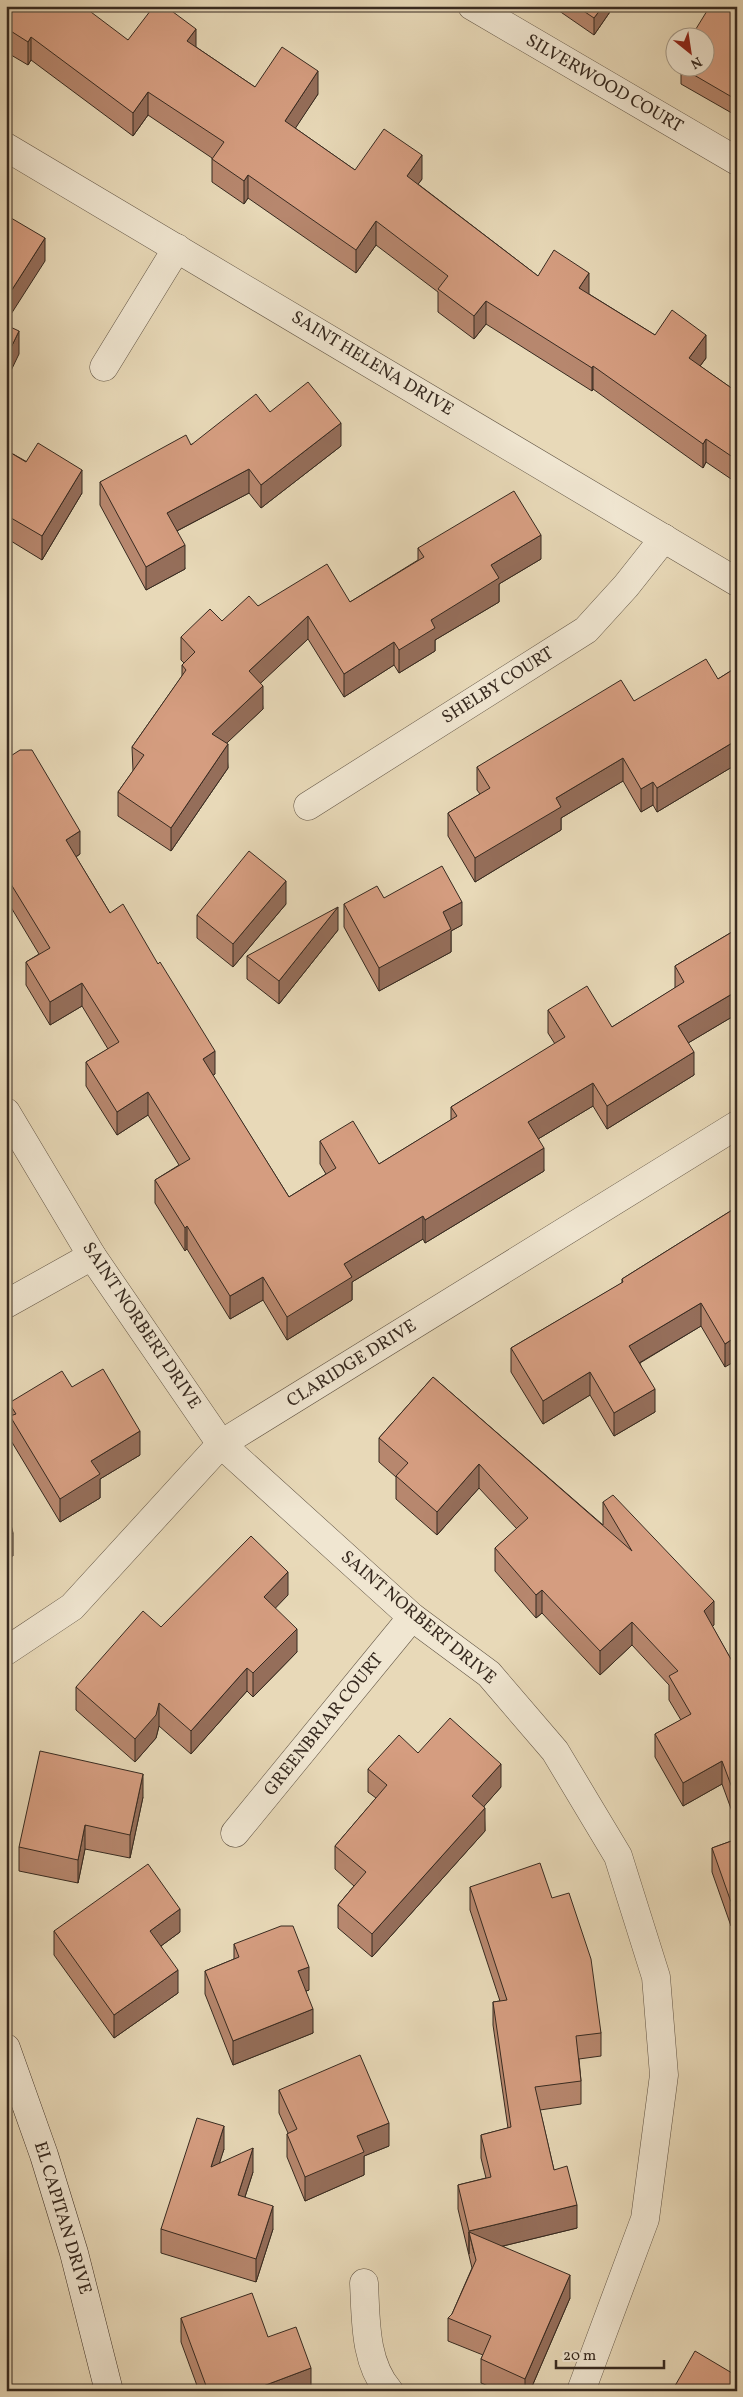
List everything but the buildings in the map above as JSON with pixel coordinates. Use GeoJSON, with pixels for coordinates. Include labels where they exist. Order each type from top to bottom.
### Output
{"type":"FeatureCollection","features":[{"type":"Feature","properties":{"kind":"street","name":"SILVERWOOD COURT"},"geometry":{"type":"LineString","coordinates":[[472,6],[737,161]]}},
{"type":"Feature","properties":{"kind":"street","name":"SAINT HELENA DRIVE"},"geometry":{"type":"LineString","coordinates":[[6,147],[737,582]]}},
{"type":"Feature","properties":{"kind":"street"},"geometry":{"type":"LineString","coordinates":[[104,367],[177,248]]}},
{"type":"Feature","properties":{"kind":"street","name":"SHELBY COURT"},"geometry":{"type":"LineString","coordinates":[[308,806],[586,630],[626,586],[664,538]]}},
{"type":"Feature","properties":{"kind":"street","name":"SAINT NORBERT DRIVE"},"geometry":{"type":"LineString","coordinates":[[6,1112],[92,1256],[222,1444],[412,1617],[489,1674],[555,1752],[618,1856],[656,1977],[664,2076],[645,2219],[581,2391]]}},
{"type":"Feature","properties":{"kind":"street","name":"CLARIDGE DRIVE"},"geometry":{"type":"LineString","coordinates":[[6,1651],[72,1607],[222,1444],[737,1125]]}},
{"type":"Feature","properties":{"kind":"street"},"geometry":{"type":"LineString","coordinates":[[6,1304],[92,1256]]}},
{"type":"Feature","properties":{"kind":"street","name":"GREENBRIAR COURT"},"geometry":{"type":"LineString","coordinates":[[235,1833],[412,1617]]}},
{"type":"Feature","properties":{"kind":"street","name":"EL CAPITAN DRIVE"},"geometry":{"type":"LineString","coordinates":[[6,2048],[74,2253],[109,2391]]}},
{"type":"Feature","properties":{"kind":"street"},"geometry":{"type":"LineString","coordinates":[[364,2283],[367,2343],[382,2383],[389,2391]]}}]}
